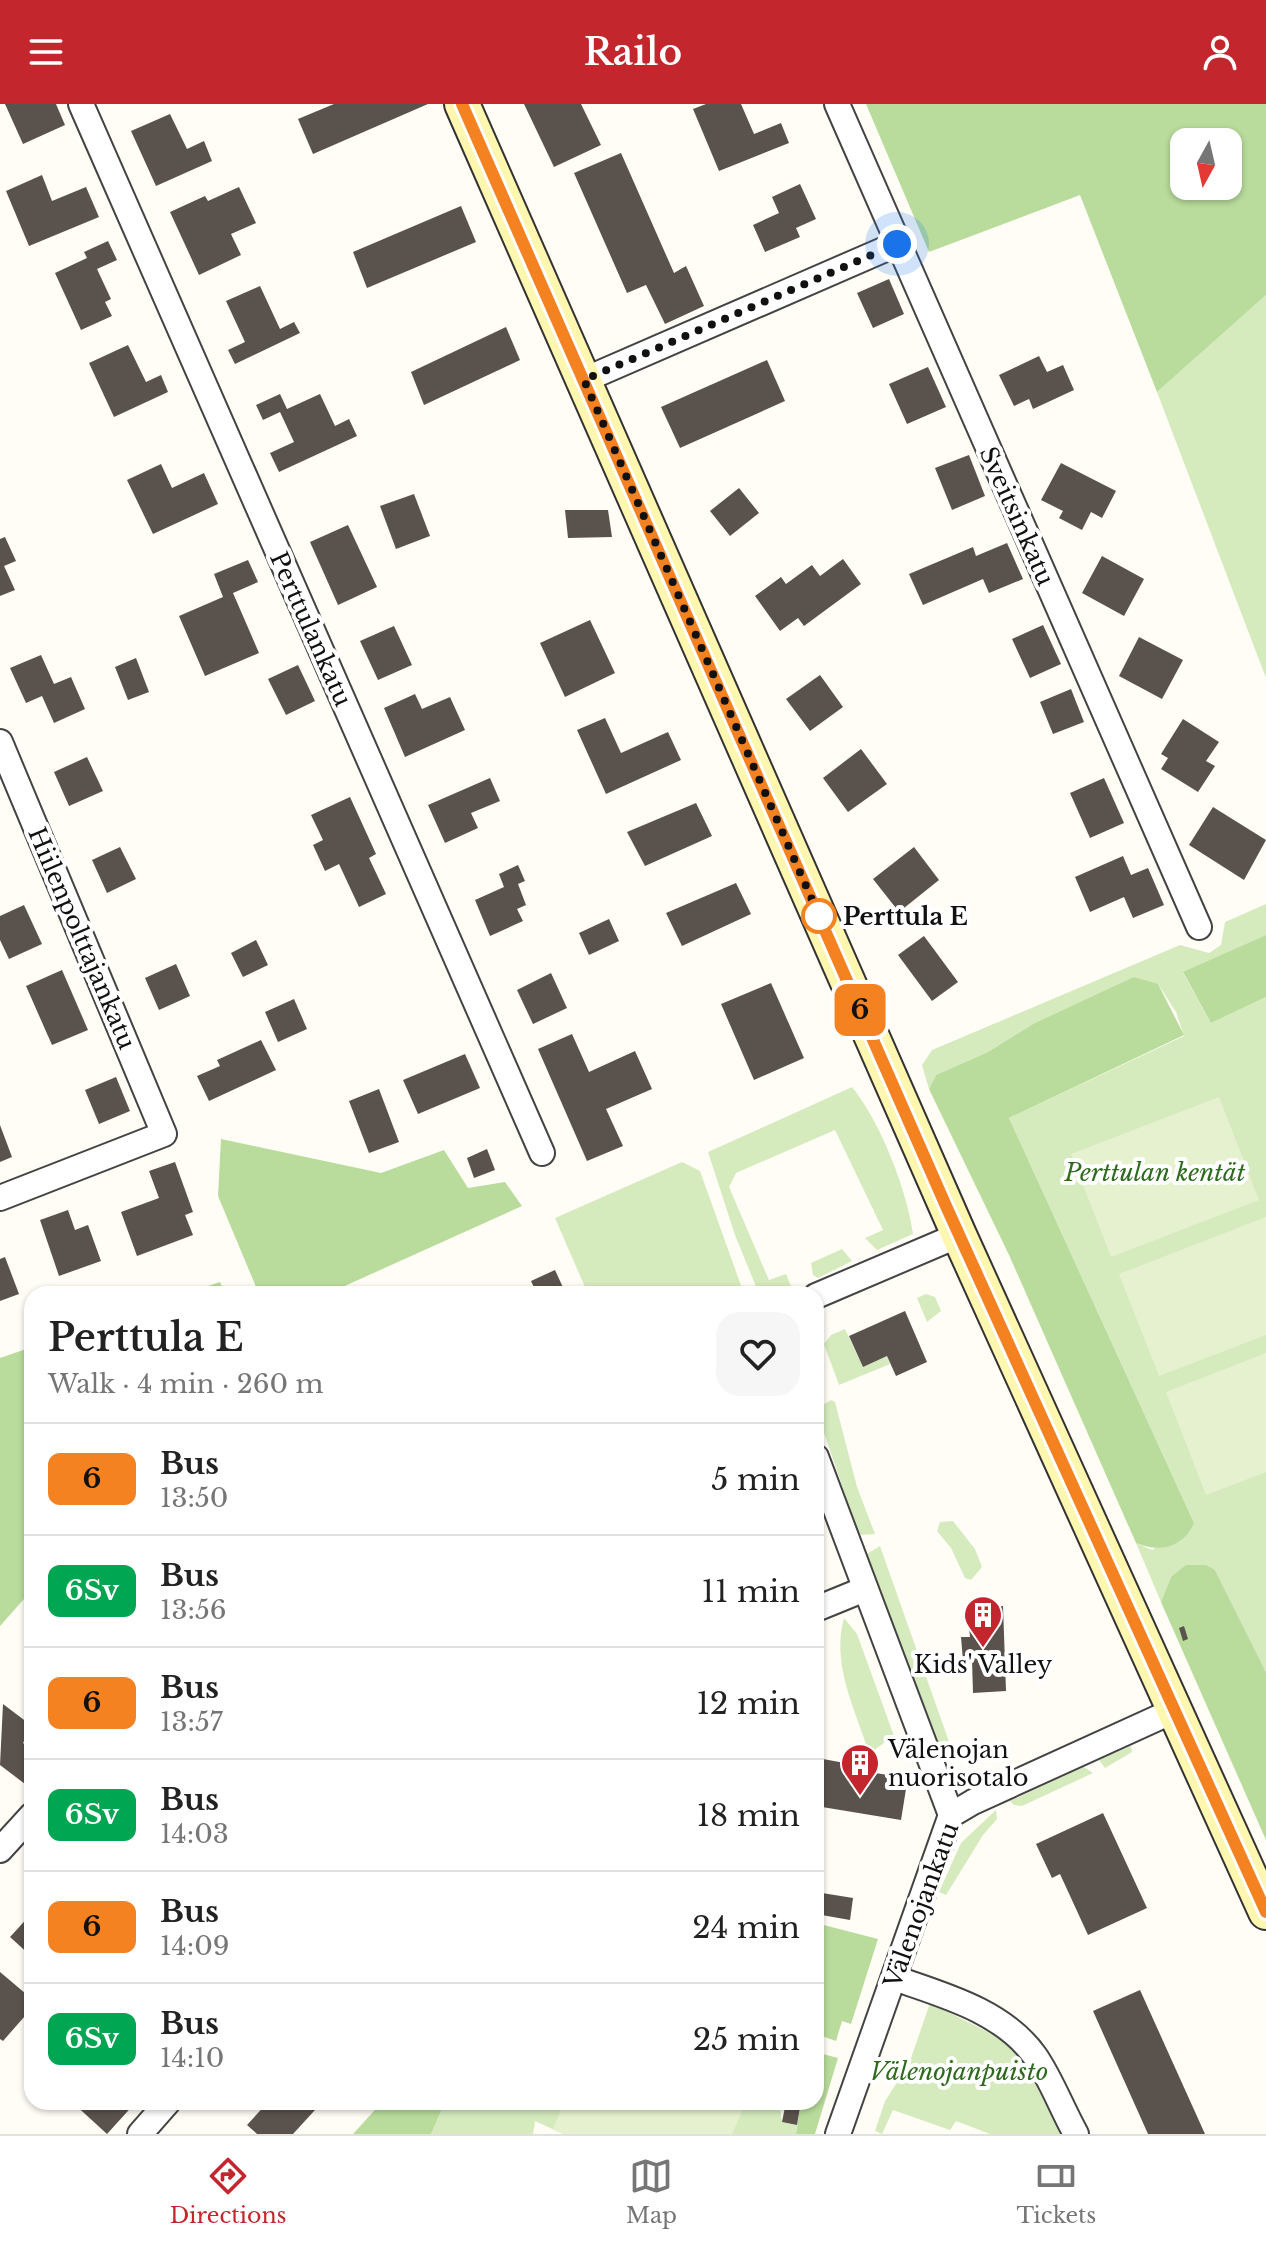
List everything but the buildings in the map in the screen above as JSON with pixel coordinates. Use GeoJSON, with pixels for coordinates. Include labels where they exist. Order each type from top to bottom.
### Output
{"type":"FeatureCollection","features":[{"type":"Feature","properties":{"kind":"main road"},"geometry":{"type":"LineString","coordinates":[[462,104],[959,1235],[1266,1912]]}},
{"type":"Feature","properties":{"kind":"street","name":"Perttulankatu"},"geometry":{"type":"LineString","coordinates":[[81,104],[542,1153]]}},
{"type":"Feature","properties":{"kind":"street","name":"Sveitsinkatu"},"geometry":{"type":"LineString","coordinates":[[837,104],[1199,927]]}},
{"type":"Feature","properties":{"kind":"street"},"geometry":{"type":"LineString","coordinates":[[584,380],[897,244]]}},
{"type":"Feature","properties":{"kind":"street","name":"Hiilenpolttajankatu"},"geometry":{"type":"LineString","coordinates":[[0,742],[164,1134],[0,1198]]}},
{"type":"Feature","properties":{"kind":"street"},"geometry":{"type":"LineString","coordinates":[[824,1293],[959,1235]]}},
{"type":"Feature","properties":{"kind":"street"},"geometry":{"type":"LineString","coordinates":[[824,1479],[951,1815]]}},
{"type":"Feature","properties":{"kind":"street"},"geometry":{"type":"LineString","coordinates":[[824,1606],[865,1589]]}},
{"type":"Feature","properties":{"kind":"street","name":"Välenojankatu"},"geometry":{"type":"LineString","coordinates":[[838,2134],[951,1815],[973,1802],[1173,1711]]}},
{"type":"Feature","properties":{"kind":"street"},"geometry":{"type":"LineString","coordinates":[[0,1850],[24,1824]]}},
{"type":"Feature","properties":{"kind":"street"},"geometry":{"type":"LineString","coordinates":[[894,1978],[977,2009],[1023,2041],[1036,2057],[1076,2134]]}},
{"type":"Feature","properties":{"kind":"street"},"geometry":{"type":"LineString","coordinates":[[140,2134],[161,2110]]}},
{"type":"Feature","properties":{"kind":"green space"},"geometry":{"type":"Polygon","coordinates":[[[866,104],[1266,104],[1266,295],[1157,392],[1080,195],[929,252],[866,104]]]}},
{"type":"Feature","properties":{"kind":"green space"},"geometry":{"type":"Polygon","coordinates":[[[1266,295],[1266,678],[1157,392],[1266,295]]]}},
{"type":"Feature","properties":{"kind":"green space","name":"Perttulan kentät"},"geometry":{"type":"Polygon","coordinates":[[[1266,904],[1266,935],[1183,973],[1211,1023],[1266,997],[1266,1672],[1215,1570],[1171,1577],[1161,1602],[1136,1543],[1152,1550],[1194,1523],[1009,1118],[1184,1036],[1176,1012],[1158,984],[1033,1024],[988,1052],[936,1075],[929,1089],[922,1065],[932,1050],[1180,945],[1209,953],[1221,945],[1225,922],[1266,904]]]}},
{"type":"Feature","properties":{"kind":"green space"},"geometry":{"type":"Polygon","coordinates":[[[1266,935],[1266,997],[1211,1023],[1183,972],[1266,935]]]}},
{"type":"Feature","properties":{"kind":"green space"},"geometry":{"type":"Polygon","coordinates":[[[1134,977],[1158,984],[1184,1035],[1009,1118],[1194,1523],[1184,1538],[1162,1548],[1136,1543],[1009,1255],[929,1089],[936,1075],[988,1052],[1033,1024],[1134,977]]]}},
{"type":"Feature","properties":{"kind":"green space"},"geometry":{"type":"Polygon","coordinates":[[[852,1087],[891,1157],[905,1197],[913,1234],[877,1250],[865,1238],[883,1230],[835,1130],[736,1173],[729,1187],[769,1280],[786,1274],[791,1286],[756,1286],[735,1235],[708,1152],[852,1087]]]}},
{"type":"Feature","properties":{"kind":"green space"},"geometry":{"type":"Polygon","coordinates":[[[1219,1097],[1259,1200],[1111,1257],[1071,1154],[1219,1097]]]}},
{"type":"Feature","properties":{"kind":"green space"},"geometry":{"type":"Polygon","coordinates":[[[221,1139],[381,1173],[444,1150],[468,1188],[505,1182],[522,1206],[345,1286],[256,1286],[218,1196],[221,1139]]]}},
{"type":"Feature","properties":{"kind":"green space"},"geometry":{"type":"Polygon","coordinates":[[[682,1162],[700,1171],[741,1286],[585,1286],[555,1218],[682,1162]]]}},
{"type":"Feature","properties":{"kind":"green space"},"geometry":{"type":"Polygon","coordinates":[[[1266,1217],[1266,1335],[1159,1376],[1119,1274],[1266,1217]]]}},
{"type":"Feature","properties":{"kind":"green space"},"geometry":{"type":"Polygon","coordinates":[[[842,1249],[852,1261],[818,1278],[813,1275],[811,1263],[842,1249]]]}},
{"type":"Feature","properties":{"kind":"green space"},"geometry":{"type":"Polygon","coordinates":[[[926,1294],[935,1297],[941,1311],[927,1322],[917,1298],[926,1294]]]}},
{"type":"Feature","properties":{"kind":"green space"},"geometry":{"type":"Polygon","coordinates":[[[845,1329],[863,1367],[887,1356],[890,1364],[839,1385],[824,1344],[831,1335],[845,1329]]]}},
{"type":"Feature","properties":{"kind":"green space"},"geometry":{"type":"Polygon","coordinates":[[[24,1350],[24,1599],[0,1626],[0,1358],[24,1350]]]}},
{"type":"Feature","properties":{"kind":"green space"},"geometry":{"type":"Polygon","coordinates":[[[1266,1353],[1266,1472],[1206,1495],[1166,1392],[1266,1353]]]}},
{"type":"Feature","properties":{"kind":"green space"},"geometry":{"type":"Polygon","coordinates":[[[831,1400],[835,1402],[857,1487],[875,1534],[859,1535],[824,1432],[824,1404],[831,1400]]]}},
{"type":"Feature","properties":{"kind":"green space"},"geometry":{"type":"Polygon","coordinates":[[[953,1521],[975,1549],[982,1567],[971,1580],[965,1578],[951,1548],[937,1531],[940,1522],[953,1521]]]}},
{"type":"Feature","properties":{"kind":"green space"},"geometry":{"type":"Polygon","coordinates":[[[880,1546],[953,1753],[943,1755],[867,1554],[880,1546]]]}},
{"type":"Feature","properties":{"kind":"green space"},"geometry":{"type":"Polygon","coordinates":[[[1186,1565],[1206,1565],[1215,1570],[1266,1672],[1266,1840],[1161,1602],[1171,1577],[1186,1565]]]}},
{"type":"Feature","properties":{"kind":"green space"},"geometry":{"type":"Polygon","coordinates":[[[844,1618],[857,1634],[894,1736],[874,1750],[866,1744],[845,1682],[840,1650],[844,1618]]]}},
{"type":"Feature","properties":{"kind":"green space"},"geometry":{"type":"Polygon","coordinates":[[[1131,1746],[1132,1752],[1105,1768],[1099,1760],[1131,1746]]]}},
{"type":"Feature","properties":{"kind":"green space"},"geometry":{"type":"Polygon","coordinates":[[[1084,1767],[1093,1773],[1022,1806],[1010,1801],[1084,1767]]]}},
{"type":"Feature","properties":{"kind":"green space"},"geometry":{"type":"Polygon","coordinates":[[[996,1810],[997,1819],[983,1835],[946,1895],[939,1892],[961,1843],[996,1810]]]}},
{"type":"Feature","properties":{"kind":"green space"},"geometry":{"type":"Polygon","coordinates":[[[824,1925],[878,1939],[851,2024],[842,2021],[836,2041],[824,2037],[824,1925]]]}},
{"type":"Feature","properties":{"kind":"green space","name":"Välenojanpuisto"},"geometry":{"type":"Polygon","coordinates":[[[930,2003],[998,2037],[1024,2062],[1061,2134],[990,2134],[956,2121],[950,2130],[893,2110],[882,2134],[875,2131],[885,2101],[909,2064],[930,2003]]]}},
{"type":"Feature","properties":{"kind":"green space"},"geometry":{"type":"Polygon","coordinates":[[[824,2054],[838,2058],[824,2104],[824,2054]]]}},
{"type":"Feature","properties":{"kind":"green space"},"geometry":{"type":"Polygon","coordinates":[[[375,2110],[442,2110],[431,2134],[353,2134],[375,2110]]]}},
{"type":"Feature","properties":{"kind":"green space"},"geometry":{"type":"Polygon","coordinates":[[[442,2110],[780,2110],[782,2122],[797,2125],[796,2134],[563,2134],[535,2121],[533,2134],[431,2134],[442,2110]]]}},
{"type":"Feature","properties":{"kind":"green space"},"geometry":{"type":"Polygon","coordinates":[[[561,2110],[742,2110],[732,2134],[563,2134],[553,2129],[561,2110]]]}},
{"type":"Feature","properties":{"kind":"green space"},"geometry":{"type":"Polygon","coordinates":[[[800,2110],[822,2110],[815,2134],[796,2134],[800,2110]]]}},
{"type":"Feature","properties":{"kind":"bus line","name":"6"},"geometry":{"type":"LineString","coordinates":[[462,104],[946,1206],[1203,1780],[1266,1912]]}},
{"type":"Feature","properties":{"kind":"place","name":"Perttula E"},"geometry":{"type":"Point","coordinates":[819,916]}},
{"type":"Feature","properties":{"kind":"place","name":"Kids' Valley"},"geometry":{"type":"Point","coordinates":[983,1649]}},
{"type":"Feature","properties":{"kind":"place","name":"Välenojan nuorisotalo"},"geometry":{"type":"Point","coordinates":[860,1797]}},
{"type":"Feature","properties":{"kind":"route"},"geometry":{"type":"LineString","coordinates":[[819,916],[824,927],[584,380],[897,244]]}}]}
